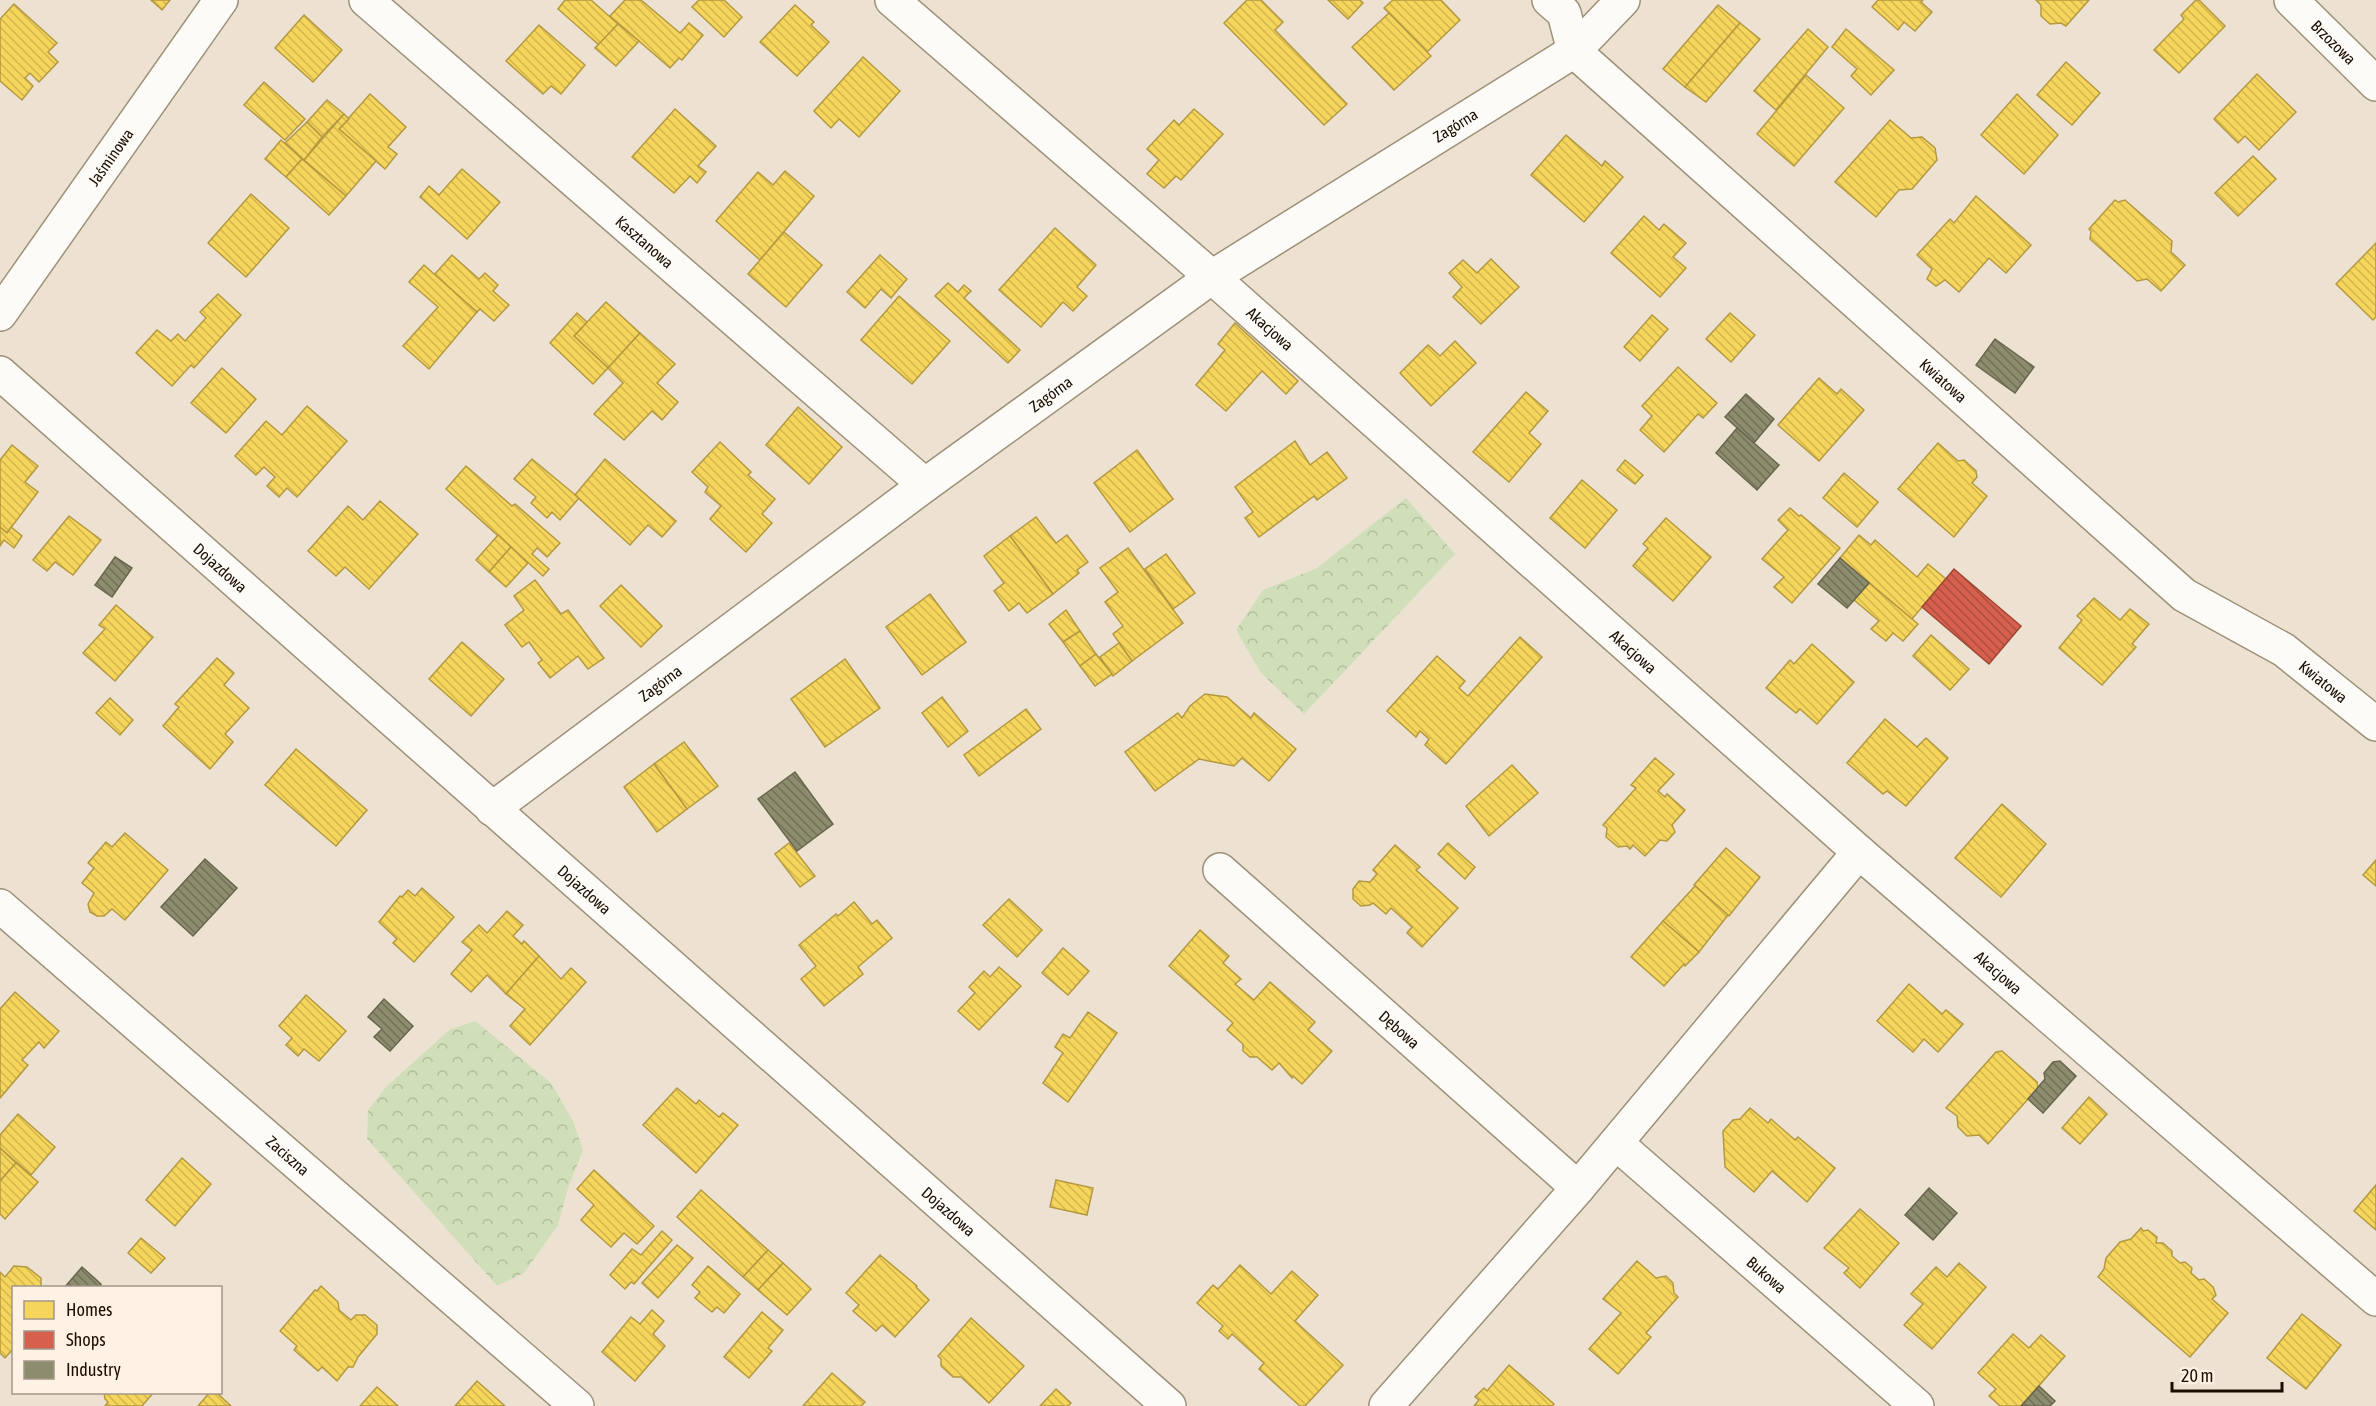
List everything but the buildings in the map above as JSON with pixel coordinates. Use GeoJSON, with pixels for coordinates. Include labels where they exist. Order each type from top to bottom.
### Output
{"type":"FeatureCollection","features":[{"type":"Feature","properties":{"kind":"street","name":"Jaśminowa"},"geometry":{"type":"LineString","coordinates":[[0,314],[221,0]]}},
{"type":"Feature","properties":{"kind":"street","name":"Kasztanowa"},"geometry":{"type":"LineString","coordinates":[[366,0],[925,485]]}},
{"type":"Feature","properties":{"kind":"street","name":"Akacjowa"},"geometry":{"type":"LineString","coordinates":[[892,0],[1212,277],[1859,852],[2376,1299]]}},
{"type":"Feature","properties":{"kind":"street"},"geometry":{"type":"LineString","coordinates":[[1549,0],[1564,13],[1574,51]]}},
{"type":"Feature","properties":{"kind":"street","name":"Zagórna"},"geometry":{"type":"LineString","coordinates":[[492,809],[925,485],[1212,277],[1574,51],[1623,0]]}},
{"type":"Feature","properties":{"kind":"street","name":"Brzozowa"},"geometry":{"type":"LineString","coordinates":[[2291,0],[2376,84]]}},
{"type":"Feature","properties":{"kind":"street","name":"Kwiatowa"},"geometry":{"type":"LineString","coordinates":[[1574,51],[2184,595],[2284,650],[2376,724]]}},
{"type":"Feature","properties":{"kind":"street","name":"Dojazdowa"},"geometry":{"type":"LineString","coordinates":[[1,376],[1170,1406]]}},
{"type":"Feature","properties":{"kind":"street"},"geometry":{"type":"LineString","coordinates":[[1386,1406],[1578,1188],[1859,852]]}},
{"type":"Feature","properties":{"kind":"street","name":"Dębowa"},"geometry":{"type":"LineString","coordinates":[[1220,870],[1578,1188]]}},
{"type":"Feature","properties":{"kind":"street","name":"Zaciszna"},"geometry":{"type":"LineString","coordinates":[[0,906],[577,1406]]}},
{"type":"Feature","properties":{"kind":"street","name":"Bukowa"},"geometry":{"type":"LineString","coordinates":[[1616,1143],[1917,1406]]}},
{"type":"Feature","properties":{"kind":"green space"},"geometry":{"type":"Polygon","coordinates":[[[1406,498],[1455,554],[1304,714],[1261,673],[1236,630],[1263,590],[1317,568],[1406,498]]]}},
{"type":"Feature","properties":{"kind":"green space"},"geometry":{"type":"Polygon","coordinates":[[[475,1021],[551,1083],[573,1121],[583,1150],[568,1188],[558,1225],[524,1273],[497,1286],[367,1139],[368,1110],[386,1087],[449,1030],[475,1021]]]}}]}
